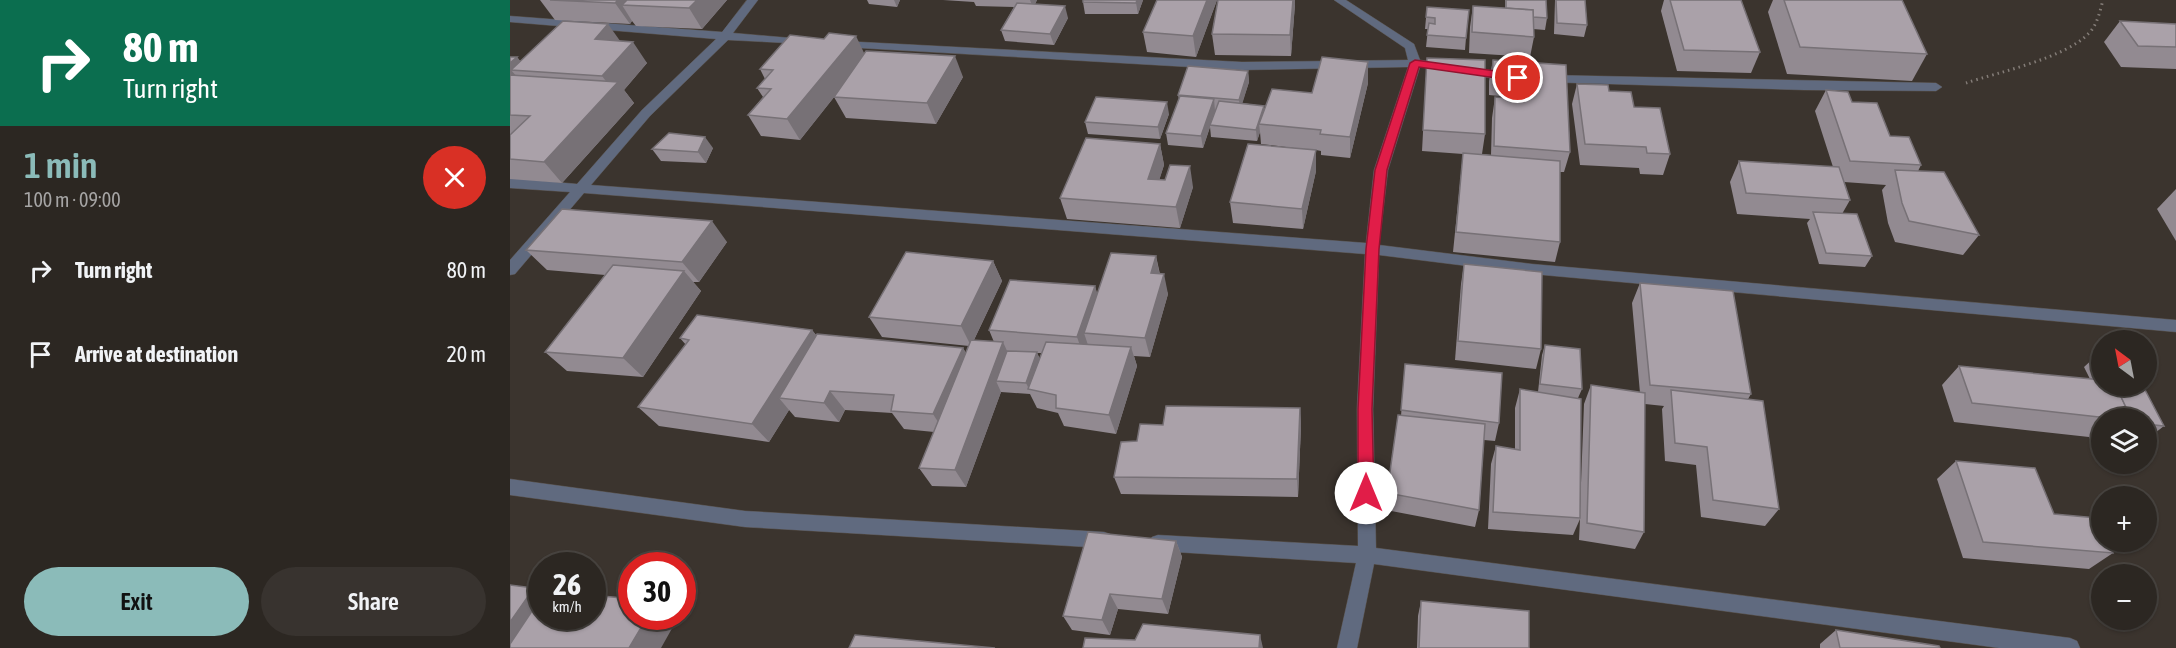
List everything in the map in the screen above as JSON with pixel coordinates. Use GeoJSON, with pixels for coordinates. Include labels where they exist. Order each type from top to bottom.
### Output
{"type":"FeatureCollection","features":[{"type":"Feature","properties":{"kind":"street"},"geometry":{"type":"LineString","coordinates":[[510,270],[646,113],[724,37],[753,0]]}},
{"type":"Feature","properties":{"kind":"street"},"geometry":{"type":"LineString","coordinates":[[1339,0],[1410,46],[1415,63],[1381,170],[1372,249],[1365,409],[1366,555],[1347,648]]}},
{"type":"Feature","properties":{"kind":"street"},"geometry":{"type":"LineString","coordinates":[[510,19],[724,37],[1242,66],[1415,63],[1524,78],[1804,86],[1936,87]]}},
{"type":"Feature","properties":{"kind":"street"},"geometry":{"type":"LineString","coordinates":[[510,183],[1372,249],[1532,269],[2176,326]]}},
{"type":"Feature","properties":{"kind":"street"},"geometry":{"type":"LineString","coordinates":[[510,487],[745,519],[1366,555],[2070,648]]}},
{"type":"Feature","properties":{"kind":"path"},"geometry":{"type":"LineString","coordinates":[[1936,87],[1968,82],[2071,48],[2090,33],[2100,13],[2103,0]]}},
{"type":"Feature","properties":{"kind":"building"},"geometry":{"type":"Polygon","coordinates":[[[550,0],[618,0],[615,3],[550,0]]]}},
{"type":"Feature","properties":{"kind":"building"},"geometry":{"type":"Polygon","coordinates":[[[627,0],[697,0],[689,8],[622,5],[627,0]]]}},
{"type":"Feature","properties":{"kind":"building"},"geometry":{"type":"Polygon","coordinates":[[[1083,0],[1137,0],[1136,3],[1083,2],[1083,0]]]}},
{"type":"Feature","properties":{"kind":"building"},"geometry":{"type":"Polygon","coordinates":[[[1157,0],[1207,0],[1193,36],[1143,32],[1157,0]]]}},
{"type":"Feature","properties":{"kind":"building"},"geometry":{"type":"Polygon","coordinates":[[[1218,0],[1293,0],[1290,35],[1212,34],[1218,0]]]}},
{"type":"Feature","properties":{"kind":"building"},"geometry":{"type":"Polygon","coordinates":[[[1506,0],[1546,0],[1547,18],[1533,17],[1533,10],[1506,8],[1506,0]]]}},
{"type":"Feature","properties":{"kind":"building"},"geometry":{"type":"Polygon","coordinates":[[[1556,0],[1585,0],[1587,25],[1557,23],[1556,0]]]}},
{"type":"Feature","properties":{"kind":"building"},"geometry":{"type":"Polygon","coordinates":[[[1670,0],[1741,0],[1760,52],[1684,50],[1670,0]]]}},
{"type":"Feature","properties":{"kind":"building"},"geometry":{"type":"Polygon","coordinates":[[[1784,0],[1902,0],[1927,54],[1800,47],[1784,0]]]}},
{"type":"Feature","properties":{"kind":"building"},"geometry":{"type":"Polygon","coordinates":[[[1017,3],[1065,6],[1050,34],[1001,30],[1017,3]]]}},
{"type":"Feature","properties":{"kind":"building"},"geometry":{"type":"Polygon","coordinates":[[[1473,6],[1533,10],[1534,37],[1472,32],[1473,6]]]}},
{"type":"Feature","properties":{"kind":"building"},"geometry":{"type":"Polygon","coordinates":[[[1427,7],[1469,10],[1466,38],[1427,35],[1429,23],[1435,24],[1435,18],[1426,17],[1427,7]]]}},
{"type":"Feature","properties":{"kind":"building"},"geometry":{"type":"Polygon","coordinates":[[[563,21],[608,24],[595,39],[633,42],[602,76],[511,70],[563,21]]]}},
{"type":"Feature","properties":{"kind":"building"},"geometry":{"type":"Polygon","coordinates":[[[2120,21],[2176,24],[2176,47],[2138,46],[2120,21]]]}},
{"type":"Feature","properties":{"kind":"building"},"geometry":{"type":"Polygon","coordinates":[[[829,33],[856,36],[787,119],[748,115],[771,89],[757,88],[773,70],[760,69],[790,35],[824,39],[829,33]]]}},
{"type":"Feature","properties":{"kind":"building"},"geometry":{"type":"Polygon","coordinates":[[[866,51],[955,56],[927,103],[834,97],[866,51]]]}},
{"type":"Feature","properties":{"kind":"building"},"geometry":{"type":"Polygon","coordinates":[[[1322,57],[1368,62],[1350,137],[1320,134],[1321,130],[1259,124],[1272,89],[1312,93],[1322,57]]]}},
{"type":"Feature","properties":{"kind":"building"},"geometry":{"type":"Polygon","coordinates":[[[1427,58],[1485,60],[1485,134],[1423,130],[1427,58]]]}},
{"type":"Feature","properties":{"kind":"building"},"geometry":{"type":"Polygon","coordinates":[[[1493,60],[1566,65],[1570,152],[1494,146],[1495,97],[1514,98],[1514,76],[1492,74],[1493,60]]]}},
{"type":"Feature","properties":{"kind":"building"},"geometry":{"type":"Polygon","coordinates":[[[1188,66],[1248,71],[1239,100],[1178,95],[1188,66]]]}},
{"type":"Feature","properties":{"kind":"building"},"geometry":{"type":"Polygon","coordinates":[[[510,75],[618,82],[544,162],[510,159],[510,135],[530,116],[510,115],[510,75]]]}},
{"type":"Feature","properties":{"kind":"building"},"geometry":{"type":"Polygon","coordinates":[[[1577,84],[1608,85],[1609,91],[1631,92],[1634,107],[1660,108],[1670,154],[1647,153],[1646,147],[1585,144],[1577,84]]]}},
{"type":"Feature","properties":{"kind":"building"},"geometry":{"type":"Polygon","coordinates":[[[1826,90],[1848,92],[1852,102],[1877,103],[1890,136],[1909,137],[1921,165],[1850,161],[1826,90]]]}},
{"type":"Feature","properties":{"kind":"building"},"geometry":{"type":"Polygon","coordinates":[[[1180,96],[1214,99],[1201,136],[1166,133],[1180,96]]]}},
{"type":"Feature","properties":{"kind":"building"},"geometry":{"type":"Polygon","coordinates":[[[1096,97],[1167,102],[1158,127],[1085,122],[1096,97]]]}},
{"type":"Feature","properties":{"kind":"building"},"geometry":{"type":"Polygon","coordinates":[[[1219,101],[1264,106],[1256,130],[1210,125],[1219,101]]]}},
{"type":"Feature","properties":{"kind":"building"},"geometry":{"type":"Polygon","coordinates":[[[669,133],[705,137],[698,152],[652,149],[669,133]]]}},
{"type":"Feature","properties":{"kind":"building"},"geometry":{"type":"Polygon","coordinates":[[[1086,138],[1160,144],[1148,179],[1165,180],[1170,165],[1190,166],[1176,207],[1060,198],[1086,138]]]}},
{"type":"Feature","properties":{"kind":"building"},"geometry":{"type":"Polygon","coordinates":[[[1248,144],[1316,150],[1302,209],[1230,202],[1248,144]]]}},
{"type":"Feature","properties":{"kind":"building"},"geometry":{"type":"Polygon","coordinates":[[[1463,153],[1560,161],[1560,242],[1456,232],[1463,153]]]}},
{"type":"Feature","properties":{"kind":"building"},"geometry":{"type":"Polygon","coordinates":[[[1739,161],[1839,167],[1850,200],[1746,193],[1739,161]]]}},
{"type":"Feature","properties":{"kind":"building"},"geometry":{"type":"Polygon","coordinates":[[[1895,170],[1944,172],[1979,235],[1909,221],[1902,203],[1895,170]]]}},
{"type":"Feature","properties":{"kind":"building"},"geometry":{"type":"Polygon","coordinates":[[[562,209],[712,221],[682,262],[526,250],[562,209]]]}},
{"type":"Feature","properties":{"kind":"building"},"geometry":{"type":"Polygon","coordinates":[[[1813,212],[1857,214],[1872,256],[1826,253],[1813,212]]]}},
{"type":"Feature","properties":{"kind":"building"},"geometry":{"type":"Polygon","coordinates":[[[906,252],[993,261],[961,326],[869,317],[906,252]]]}},
{"type":"Feature","properties":{"kind":"building"},"geometry":{"type":"Polygon","coordinates":[[[1111,253],[1156,256],[1151,273],[1164,274],[1145,338],[1084,333],[1111,253]]]}},
{"type":"Feature","properties":{"kind":"building"},"geometry":{"type":"Polygon","coordinates":[[[1464,264],[1542,272],[1541,349],[1458,341],[1464,264]]]}},
{"type":"Feature","properties":{"kind":"building"},"geometry":{"type":"Polygon","coordinates":[[[613,265],[684,271],[623,358],[545,352],[613,265]]]}},
{"type":"Feature","properties":{"kind":"building"},"geometry":{"type":"Polygon","coordinates":[[[1010,280],[1095,286],[1077,337],[989,330],[1010,280]]]}},
{"type":"Feature","properties":{"kind":"building"},"geometry":{"type":"Polygon","coordinates":[[[1640,283],[1733,291],[1751,394],[1650,385],[1640,283]]]}},
{"type":"Feature","properties":{"kind":"building"},"geometry":{"type":"Polygon","coordinates":[[[697,315],[812,330],[752,424],[638,407],[689,340],[680,338],[697,315]]]}},
{"type":"Feature","properties":{"kind":"building"},"geometry":{"type":"Polygon","coordinates":[[[817,334],[963,348],[933,414],[891,411],[894,395],[830,391],[824,403],[779,398],[817,334]]]}},
{"type":"Feature","properties":{"kind":"building"},"geometry":{"type":"Polygon","coordinates":[[[971,340],[1003,342],[955,470],[919,468],[971,340]]]}},
{"type":"Feature","properties":{"kind":"building"},"geometry":{"type":"Polygon","coordinates":[[[1046,342],[1131,347],[1109,415],[1056,408],[1056,395],[1028,389],[1046,342]]]}},
{"type":"Feature","properties":{"kind":"building"},"geometry":{"type":"Polygon","coordinates":[[[1545,345],[1580,349],[1582,389],[1540,384],[1545,345]]]}},
{"type":"Feature","properties":{"kind":"building"},"geometry":{"type":"Polygon","coordinates":[[[1007,351],[1037,352],[1026,383],[996,381],[1007,351]]]}},
{"type":"Feature","properties":{"kind":"building"},"geometry":{"type":"Polygon","coordinates":[[[1405,364],[1502,373],[1499,423],[1401,410],[1405,364]]]}},
{"type":"Feature","properties":{"kind":"building"},"geometry":{"type":"Polygon","coordinates":[[[1959,366],[2091,379],[2091,396],[2121,396],[2126,408],[2091,408],[2091,416],[1972,403],[1959,366]]]}},
{"type":"Feature","properties":{"kind":"building"},"geometry":{"type":"Polygon","coordinates":[[[1591,385],[1645,393],[1644,532],[1587,523],[1591,385]]]}},
{"type":"Feature","properties":{"kind":"building"},"geometry":{"type":"Polygon","coordinates":[[[1520,389],[1581,399],[1580,518],[1493,512],[1496,446],[1520,450],[1520,389]]]}},
{"type":"Feature","properties":{"kind":"building"},"geometry":{"type":"Polygon","coordinates":[[[1671,390],[1763,401],[1779,509],[1713,500],[1707,447],[1675,443],[1671,390]]]}},
{"type":"Feature","properties":{"kind":"building"},"geometry":{"type":"Polygon","coordinates":[[[2121,396],[2148,396],[2155,408],[2126,408],[2121,396]]]}},
{"type":"Feature","properties":{"kind":"building"},"geometry":{"type":"Polygon","coordinates":[[[1166,406],[1300,408],[1297,479],[1114,477],[1121,442],[1137,441],[1140,424],[1163,425],[1166,406]]]}},
{"type":"Feature","properties":{"kind":"building"},"geometry":{"type":"Polygon","coordinates":[[[2157,413],[2164,426],[2157,425],[2157,413]]]}},
{"type":"Feature","properties":{"kind":"building"},"geometry":{"type":"Polygon","coordinates":[[[1398,415],[1485,424],[1479,510],[1387,493],[1398,415]]]}},
{"type":"Feature","properties":{"kind":"building"},"geometry":{"type":"Polygon","coordinates":[[[1956,461],[2035,468],[2054,514],[2091,517],[2091,551],[1983,542],[1956,461]]]}},
{"type":"Feature","properties":{"kind":"building"},"geometry":{"type":"Polygon","coordinates":[[[1088,532],[1176,541],[1162,599],[1110,594],[1102,620],[1063,616],[1088,532]]]}},
{"type":"Feature","properties":{"kind":"building"},"geometry":{"type":"Polygon","coordinates":[[[510,585],[528,587],[528,596],[510,622],[510,585]]]}},
{"type":"Feature","properties":{"kind":"building"},"geometry":{"type":"Polygon","coordinates":[[[606,596],[618,598],[618,630],[640,630],[629,648],[510,648],[510,644],[528,617],[528,630],[606,630],[606,596]]]}},
{"type":"Feature","properties":{"kind":"building"},"geometry":{"type":"Polygon","coordinates":[[[1421,601],[1529,611],[1529,648],[1419,648],[1421,601]]]}},
{"type":"Feature","properties":{"kind":"building"},"geometry":{"type":"Polygon","coordinates":[[[1143,624],[1260,635],[1259,648],[1083,648],[1085,638],[1135,640],[1143,624]]]}},
{"type":"Feature","properties":{"kind":"building"},"geometry":{"type":"Polygon","coordinates":[[[1836,630],[1939,646],[1940,648],[1840,648],[1836,630]]]}},
{"type":"Feature","properties":{"kind":"building"},"geometry":{"type":"Polygon","coordinates":[[[855,635],[995,648],[849,648],[855,635]]]}},
{"type":"Feature","properties":{"kind":"route"},"geometry":{"type":"LineString","coordinates":[[1366,493],[1365,409],[1372,249],[1381,170],[1415,63],[1518,78]]}}]}
